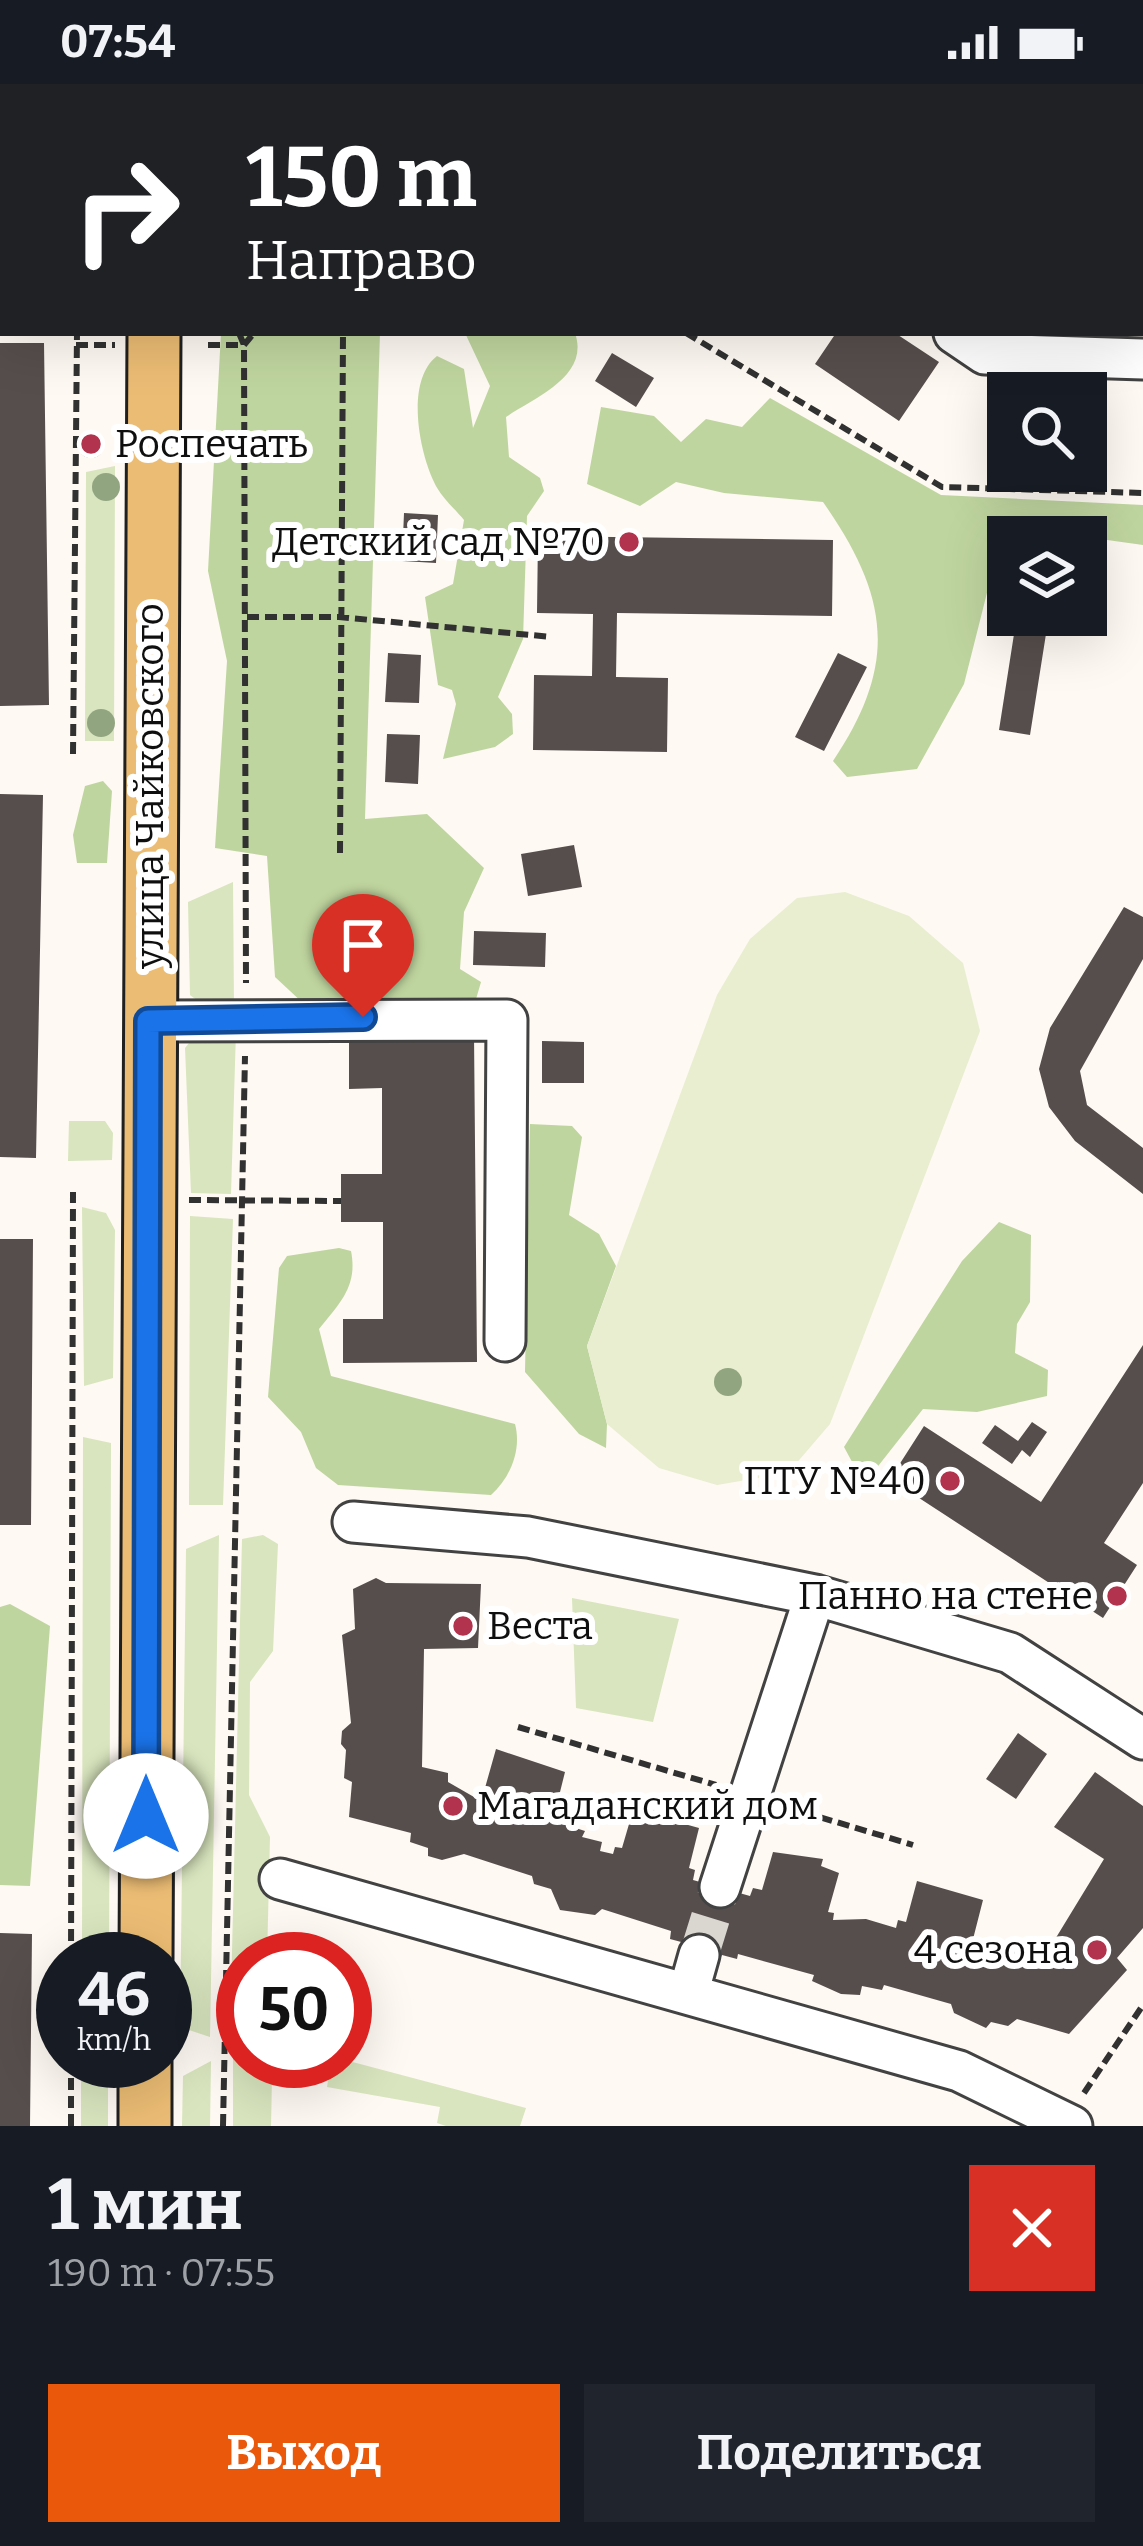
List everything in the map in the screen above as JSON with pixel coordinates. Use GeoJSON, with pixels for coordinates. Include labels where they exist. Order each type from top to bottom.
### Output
{"type":"FeatureCollection","features":[{"type":"Feature","properties":{"kind":"main road","name":"улица Чайковского"},"geometry":{"type":"LineString","coordinates":[[138,339],[149,1200],[146,1932]]}},
{"type":"Feature","properties":{"kind":"main road"},"geometry":{"type":"LineString","coordinates":[[145,2088],[145,2126]]}},
{"type":"Feature","properties":{"kind":"lane"},"geometry":{"type":"LineString","coordinates":[[958,336],[985,354],[1143,358]]}},
{"type":"Feature","properties":{"kind":"lane"},"geometry":{"type":"LineString","coordinates":[[148,1021],[246,1017],[507,1020],[505,1341]]}},
{"type":"Feature","properties":{"kind":"lane"},"geometry":{"type":"LineString","coordinates":[[353,1522],[528,1537],[815,1595],[1010,1653],[1143,1739]]}},
{"type":"Feature","properties":{"kind":"lane"},"geometry":{"type":"LineString","coordinates":[[720,1887],[815,1595]]}},
{"type":"Feature","properties":{"kind":"lane"},"geometry":{"type":"LineString","coordinates":[[280,1879],[959,2072],[1077,2118]]}},
{"type":"Feature","properties":{"kind":"lane"},"geometry":{"type":"LineString","coordinates":[[688,1994],[699,1955]]}},
{"type":"Feature","properties":{"kind":"path"},"geometry":{"type":"LineString","coordinates":[[73,754],[77,336]]}},
{"type":"Feature","properties":{"kind":"path"},"geometry":{"type":"LineString","coordinates":[[223,2126],[246,1017],[247,617],[240,336]]}},
{"type":"Feature","properties":{"kind":"path"},"geometry":{"type":"LineString","coordinates":[[244,345],[252,336]]}},
{"type":"Feature","properties":{"kind":"path"},"geometry":{"type":"LineString","coordinates":[[340,854],[344,336]]}},
{"type":"Feature","properties":{"kind":"path"},"geometry":{"type":"LineString","coordinates":[[691,336],[942,488],[1143,493]]}},
{"type":"Feature","properties":{"kind":"path"},"geometry":{"type":"LineString","coordinates":[[76,344],[138,339]]}},
{"type":"Feature","properties":{"kind":"path"},"geometry":{"type":"LineString","coordinates":[[208,345],[244,345]]}},
{"type":"Feature","properties":{"kind":"path"},"geometry":{"type":"LineString","coordinates":[[247,617],[339,616],[552,637]]}},
{"type":"Feature","properties":{"kind":"path"},"geometry":{"type":"LineString","coordinates":[[71,1932],[73,1192]]}},
{"type":"Feature","properties":{"kind":"path"},"geometry":{"type":"LineString","coordinates":[[149,1200],[341,1202]]}},
{"type":"Feature","properties":{"kind":"path"},"geometry":{"type":"LineString","coordinates":[[518,1727],[564,1741]]}},
{"type":"Feature","properties":{"kind":"path"},"geometry":{"type":"LineString","coordinates":[[1077,2118],[1083,2096],[1143,2005]]}},
{"type":"Feature","properties":{"kind":"path"},"geometry":{"type":"LineString","coordinates":[[71,2088],[71,2126]]}},
{"type":"Feature","properties":{"kind":"green space"},"geometry":{"type":"Polygon","coordinates":[[[221,336],[380,336],[365,819],[427,814],[484,868],[464,912],[460,969],[481,982],[474,1006],[304,1004],[275,977],[267,856],[215,848],[227,661],[208,571],[221,336]]]}},
{"type":"Feature","properties":{"kind":"green space"},"geometry":{"type":"Polygon","coordinates":[[[466,336],[576,336],[578,348],[568,373],[506,417],[509,457],[540,478],[544,491],[527,516],[523,639],[498,697],[512,714],[513,734],[495,747],[443,759],[456,704],[452,690],[438,685],[425,597],[453,584],[464,520],[440,492],[428,468],[418,397],[427,367],[437,356],[464,369],[473,428],[490,386],[466,336]]]}},
{"type":"Feature","properties":{"kind":"green space"},"geometry":{"type":"Polygon","coordinates":[[[770,398],[941,495],[1143,505],[1143,545],[1107,540],[1107,516],[987,516],[987,593],[964,684],[917,769],[847,777],[833,761],[869,692],[878,630],[862,568],[823,502],[724,493],[676,482],[640,506],[587,484],[601,407],[654,416],[681,442],[706,419],[742,427],[770,398]]]}},
{"type":"Feature","properties":{"kind":"green space"},"geometry":{"type":"Polygon","coordinates":[[[115,466],[114,741],[85,741],[86,472],[115,466]]]}},
{"type":"Feature","properties":{"kind":"green space"},"geometry":{"type":"Polygon","coordinates":[[[103,781],[112,791],[107,863],[77,863],[73,835],[85,786],[103,781]]]}},
{"type":"Feature","properties":{"kind":"green space"},"geometry":{"type":"Polygon","coordinates":[[[233,882],[234,1007],[206,1007],[190,995],[188,902],[233,882]]]}},
{"type":"Feature","properties":{"kind":"green space"},"geometry":{"type":"Polygon","coordinates":[[[845,892],[909,916],[963,963],[980,1031],[830,1424],[788,1473],[717,1485],[659,1468],[607,1424],[587,1346],[717,995],[750,939],[797,898],[845,892]]]}},
{"type":"Feature","properties":{"kind":"green space"},"geometry":{"type":"Polygon","coordinates":[[[236,1031],[231,1194],[191,1193],[185,1048],[198,1032],[236,1031]]]}},
{"type":"Feature","properties":{"kind":"green space"},"geometry":{"type":"Polygon","coordinates":[[[69,1121],[105,1121],[113,1133],[112,1160],[68,1161],[69,1121]]]}},
{"type":"Feature","properties":{"kind":"green space"},"geometry":{"type":"Polygon","coordinates":[[[530,1124],[572,1126],[582,1137],[569,1215],[599,1234],[616,1266],[587,1346],[607,1424],[606,1448],[579,1434],[525,1372],[530,1124]]]}},
{"type":"Feature","properties":{"kind":"green space"},"geometry":{"type":"Polygon","coordinates":[[[82,1207],[106,1213],[115,1230],[113,1378],[84,1386],[82,1207]]]}},
{"type":"Feature","properties":{"kind":"green space"},"geometry":{"type":"Polygon","coordinates":[[[190,1216],[233,1219],[223,1505],[189,1505],[190,1216]]]}},
{"type":"Feature","properties":{"kind":"green space"},"geometry":{"type":"Polygon","coordinates":[[[999,1222],[1031,1235],[1030,1302],[1017,1324],[1015,1353],[1048,1370],[1047,1396],[977,1412],[923,1409],[875,1470],[857,1471],[844,1447],[962,1261],[999,1222]]]}},
{"type":"Feature","properties":{"kind":"green space"},"geometry":{"type":"Polygon","coordinates":[[[339,1248],[351,1251],[352,1274],[340,1302],[319,1329],[331,1376],[515,1424],[513,1463],[491,1495],[338,1485],[316,1468],[301,1432],[268,1397],[279,1268],[287,1256],[339,1248]]]}},
{"type":"Feature","properties":{"kind":"green space"},"geometry":{"type":"Polygon","coordinates":[[[83,1437],[111,1443],[109,1932],[82,1932],[83,1437]]]}},
{"type":"Feature","properties":{"kind":"green space"},"geometry":{"type":"Polygon","coordinates":[[[219,1535],[210,2037],[192,2031],[192,1932],[181,1932],[186,1549],[219,1535]]]}},
{"type":"Feature","properties":{"kind":"green space"},"geometry":{"type":"Polygon","coordinates":[[[263,1535],[278,1544],[273,1651],[250,1682],[249,1795],[270,1837],[268,1932],[232,1932],[242,1539],[263,1535]]]}},
{"type":"Feature","properties":{"kind":"green space"},"geometry":{"type":"Polygon","coordinates":[[[572,1598],[679,1619],[653,1722],[576,1708],[572,1598]]]}},
{"type":"Feature","properties":{"kind":"green space"},"geometry":{"type":"Polygon","coordinates":[[[10,1604],[50,1626],[30,1886],[0,1885],[0,1607],[10,1604]]]}},
{"type":"Feature","properties":{"kind":"green space"},"geometry":{"type":"Polygon","coordinates":[[[211,2061],[210,2126],[182,2126],[183,2088],[192,2088],[192,2071],[211,2061]]]}},
{"type":"Feature","properties":{"kind":"green space"},"geometry":{"type":"Polygon","coordinates":[[[372,2067],[526,2108],[520,2126],[446,2126],[437,2123],[440,2107],[333,2088],[372,2088],[372,2067]]]}},
{"type":"Feature","properties":{"kind":"green space"},"geometry":{"type":"Polygon","coordinates":[[[81,2088],[108,2088],[108,2126],[81,2126],[81,2088]]]}},
{"type":"Feature","properties":{"kind":"green space"},"geometry":{"type":"Polygon","coordinates":[[[233,2088],[272,2088],[271,2126],[233,2126],[233,2088]]]}},
{"type":"Feature","properties":{"kind":"building"},"geometry":{"type":"Polygon","coordinates":[[[834,336],[900,336],[939,362],[899,421],[815,364],[834,336]]]}},
{"type":"Feature","properties":{"kind":"building"},"geometry":{"type":"Polygon","coordinates":[[[0,343],[44,343],[49,705],[0,706],[0,343]]]}},
{"type":"Feature","properties":{"kind":"building"},"geometry":{"type":"Polygon","coordinates":[[[612,353],[654,378],[636,407],[595,381],[612,353]]]}},
{"type":"Feature","properties":{"kind":"building","name":"Роспечать"},"geometry":{"type":"Polygon","coordinates":[[[91,432],[101,435],[101,455],[91,458],[81,455],[78,445],[81,435],[91,432]]]}},
{"type":"Feature","properties":{"kind":"building"},"geometry":{"type":"Polygon","coordinates":[[[404,513],[438,515],[436,563],[402,561],[404,513]]]}},
{"type":"Feature","properties":{"kind":"building"},"geometry":{"type":"Polygon","coordinates":[[[538,536],[833,540],[832,616],[617,613],[616,677],[668,678],[667,752],[533,750],[534,675],[592,676],[593,614],[537,613],[538,536]]]}},
{"type":"Feature","properties":{"kind":"building"},"geometry":{"type":"Polygon","coordinates":[[[1014,636],[1046,636],[1030,735],[999,730],[1014,636]]]}},
{"type":"Feature","properties":{"kind":"building"},"geometry":{"type":"Polygon","coordinates":[[[388,653],[421,655],[419,703],[385,702],[388,653]]]}},
{"type":"Feature","properties":{"kind":"building"},"geometry":{"type":"Polygon","coordinates":[[[838,653],[867,667],[824,751],[795,737],[838,653]]]}},
{"type":"Feature","properties":{"kind":"building"},"geometry":{"type":"Polygon","coordinates":[[[387,734],[420,735],[418,784],[385,782],[387,734]]]}},
{"type":"Feature","properties":{"kind":"building"},"geometry":{"type":"Polygon","coordinates":[[[0,794],[43,795],[36,1158],[0,1157],[0,794]]]}},
{"type":"Feature","properties":{"kind":"building"},"geometry":{"type":"Polygon","coordinates":[[[574,845],[582,887],[528,896],[521,854],[574,845]]]}},
{"type":"Feature","properties":{"kind":"building"},"geometry":{"type":"Polygon","coordinates":[[[1124,907],[1143,917],[1143,959],[1080,1071],[1087,1105],[1143,1148],[1143,1194],[1075,1141],[1049,1107],[1039,1069],[1050,1028],[1124,907]]]}},
{"type":"Feature","properties":{"kind":"building"},"geometry":{"type":"Polygon","coordinates":[[[474,931],[546,933],[545,967],[473,965],[474,931]]]}},
{"type":"Feature","properties":{"kind":"building"},"geometry":{"type":"Polygon","coordinates":[[[474,1034],[477,1362],[343,1363],[343,1319],[383,1319],[383,1222],[341,1222],[341,1174],[382,1174],[382,1088],[349,1089],[349,1035],[474,1034]]]}},
{"type":"Feature","properties":{"kind":"building"},"geometry":{"type":"Polygon","coordinates":[[[542,1041],[584,1042],[584,1083],[542,1083],[542,1041]]]}},
{"type":"Feature","properties":{"kind":"building"},"geometry":{"type":"Polygon","coordinates":[[[0,1239],[33,1239],[31,1525],[0,1525],[0,1239]]]}},
{"type":"Feature","properties":{"kind":"building","name":"ПТУ №40"},"geometry":{"type":"Polygon","coordinates":[[[1143,1345],[1143,1483],[1104,1543],[1137,1565],[1103,1618],[890,1479],[924,1426],[1041,1502],[1143,1345]]]}},
{"type":"Feature","properties":{"kind":"building"},"geometry":{"type":"Polygon","coordinates":[[[1032,1422],[1047,1432],[1030,1457],[1022,1450],[1012,1464],[982,1443],[995,1425],[1018,1441],[1032,1422]]]}},
{"type":"Feature","properties":{"kind":"building","name":"Магаданский дом"},"geometry":{"type":"Polygon","coordinates":[[[376,1578],[386,1583],[481,1584],[478,1648],[424,1649],[422,1767],[448,1773],[448,1782],[474,1797],[483,1795],[496,1749],[565,1772],[555,1812],[562,1816],[560,1823],[585,1831],[582,1837],[602,1842],[600,1851],[613,1854],[615,1847],[622,1848],[634,1807],[682,1816],[681,1823],[699,1828],[689,1868],[695,1870],[693,1880],[750,1896],[753,1888],[762,1890],[773,1852],[823,1859],[821,1866],[839,1873],[828,1912],[834,1913],[833,1920],[866,1919],[896,1928],[898,1920],[906,1922],[917,1881],[983,1900],[972,1943],[978,1946],[976,1953],[1012,1958],[1015,1951],[1043,1959],[1104,1859],[1054,1827],[1095,1772],[1143,1806],[1143,1928],[1117,1958],[1127,1970],[1069,2034],[1017,2019],[1008,2026],[991,2022],[986,2028],[954,2013],[951,2004],[884,1985],[882,1990],[862,1986],[860,1995],[841,1994],[812,1981],[814,1975],[738,1954],[737,1959],[722,1955],[719,1962],[682,1951],[685,1943],[670,1939],[671,1931],[602,1909],[595,1915],[560,1910],[551,1889],[534,1884],[532,1876],[464,1854],[442,1860],[428,1856],[428,1848],[410,1842],[411,1833],[349,1817],[352,1782],[344,1778],[346,1750],[341,1744],[342,1731],[351,1723],[342,1635],[355,1629],[353,1589],[376,1578]]]}},
{"type":"Feature","properties":{"kind":"building"},"geometry":{"type":"Polygon","coordinates":[[[1018,1733],[1047,1754],[1016,1799],[986,1779],[1018,1733]]]}},
{"type":"Feature","properties":{"kind":"building"},"geometry":{"type":"Polygon","coordinates":[[[0,1933],[32,1934],[30,2126],[0,2126],[0,1933]]]}},
{"type":"Feature","properties":{"kind":"tunnel"},"geometry":{"type":"LineString","coordinates":[[699,1955],[720,1887]]}},
{"type":"Feature","properties":{"kind":"place","name":"Роспечать"},"geometry":{"type":"Point","coordinates":[91,444]}},
{"type":"Feature","properties":{"kind":"place","name":"Детский сад №70"},"geometry":{"type":"Point","coordinates":[629,542]}},
{"type":"Feature","properties":{"kind":"place","name":"ПТУ №40"},"geometry":{"type":"Point","coordinates":[950,1481]}},
{"type":"Feature","properties":{"kind":"place","name":"Панно на стене"},"geometry":{"type":"Point","coordinates":[1117,1596]}},
{"type":"Feature","properties":{"kind":"place","name":"Веста"},"geometry":{"type":"Point","coordinates":[463,1626]}},
{"type":"Feature","properties":{"kind":"place","name":"Магаданский дом"},"geometry":{"type":"Point","coordinates":[453,1806]}},
{"type":"Feature","properties":{"kind":"place","name":"4 сезона"},"geometry":{"type":"Point","coordinates":[1097,1950]}},
{"type":"Feature","properties":{"kind":"route"},"geometry":{"type":"LineString","coordinates":[[146,1816],[148,1021],[363,1017]]}}]}
